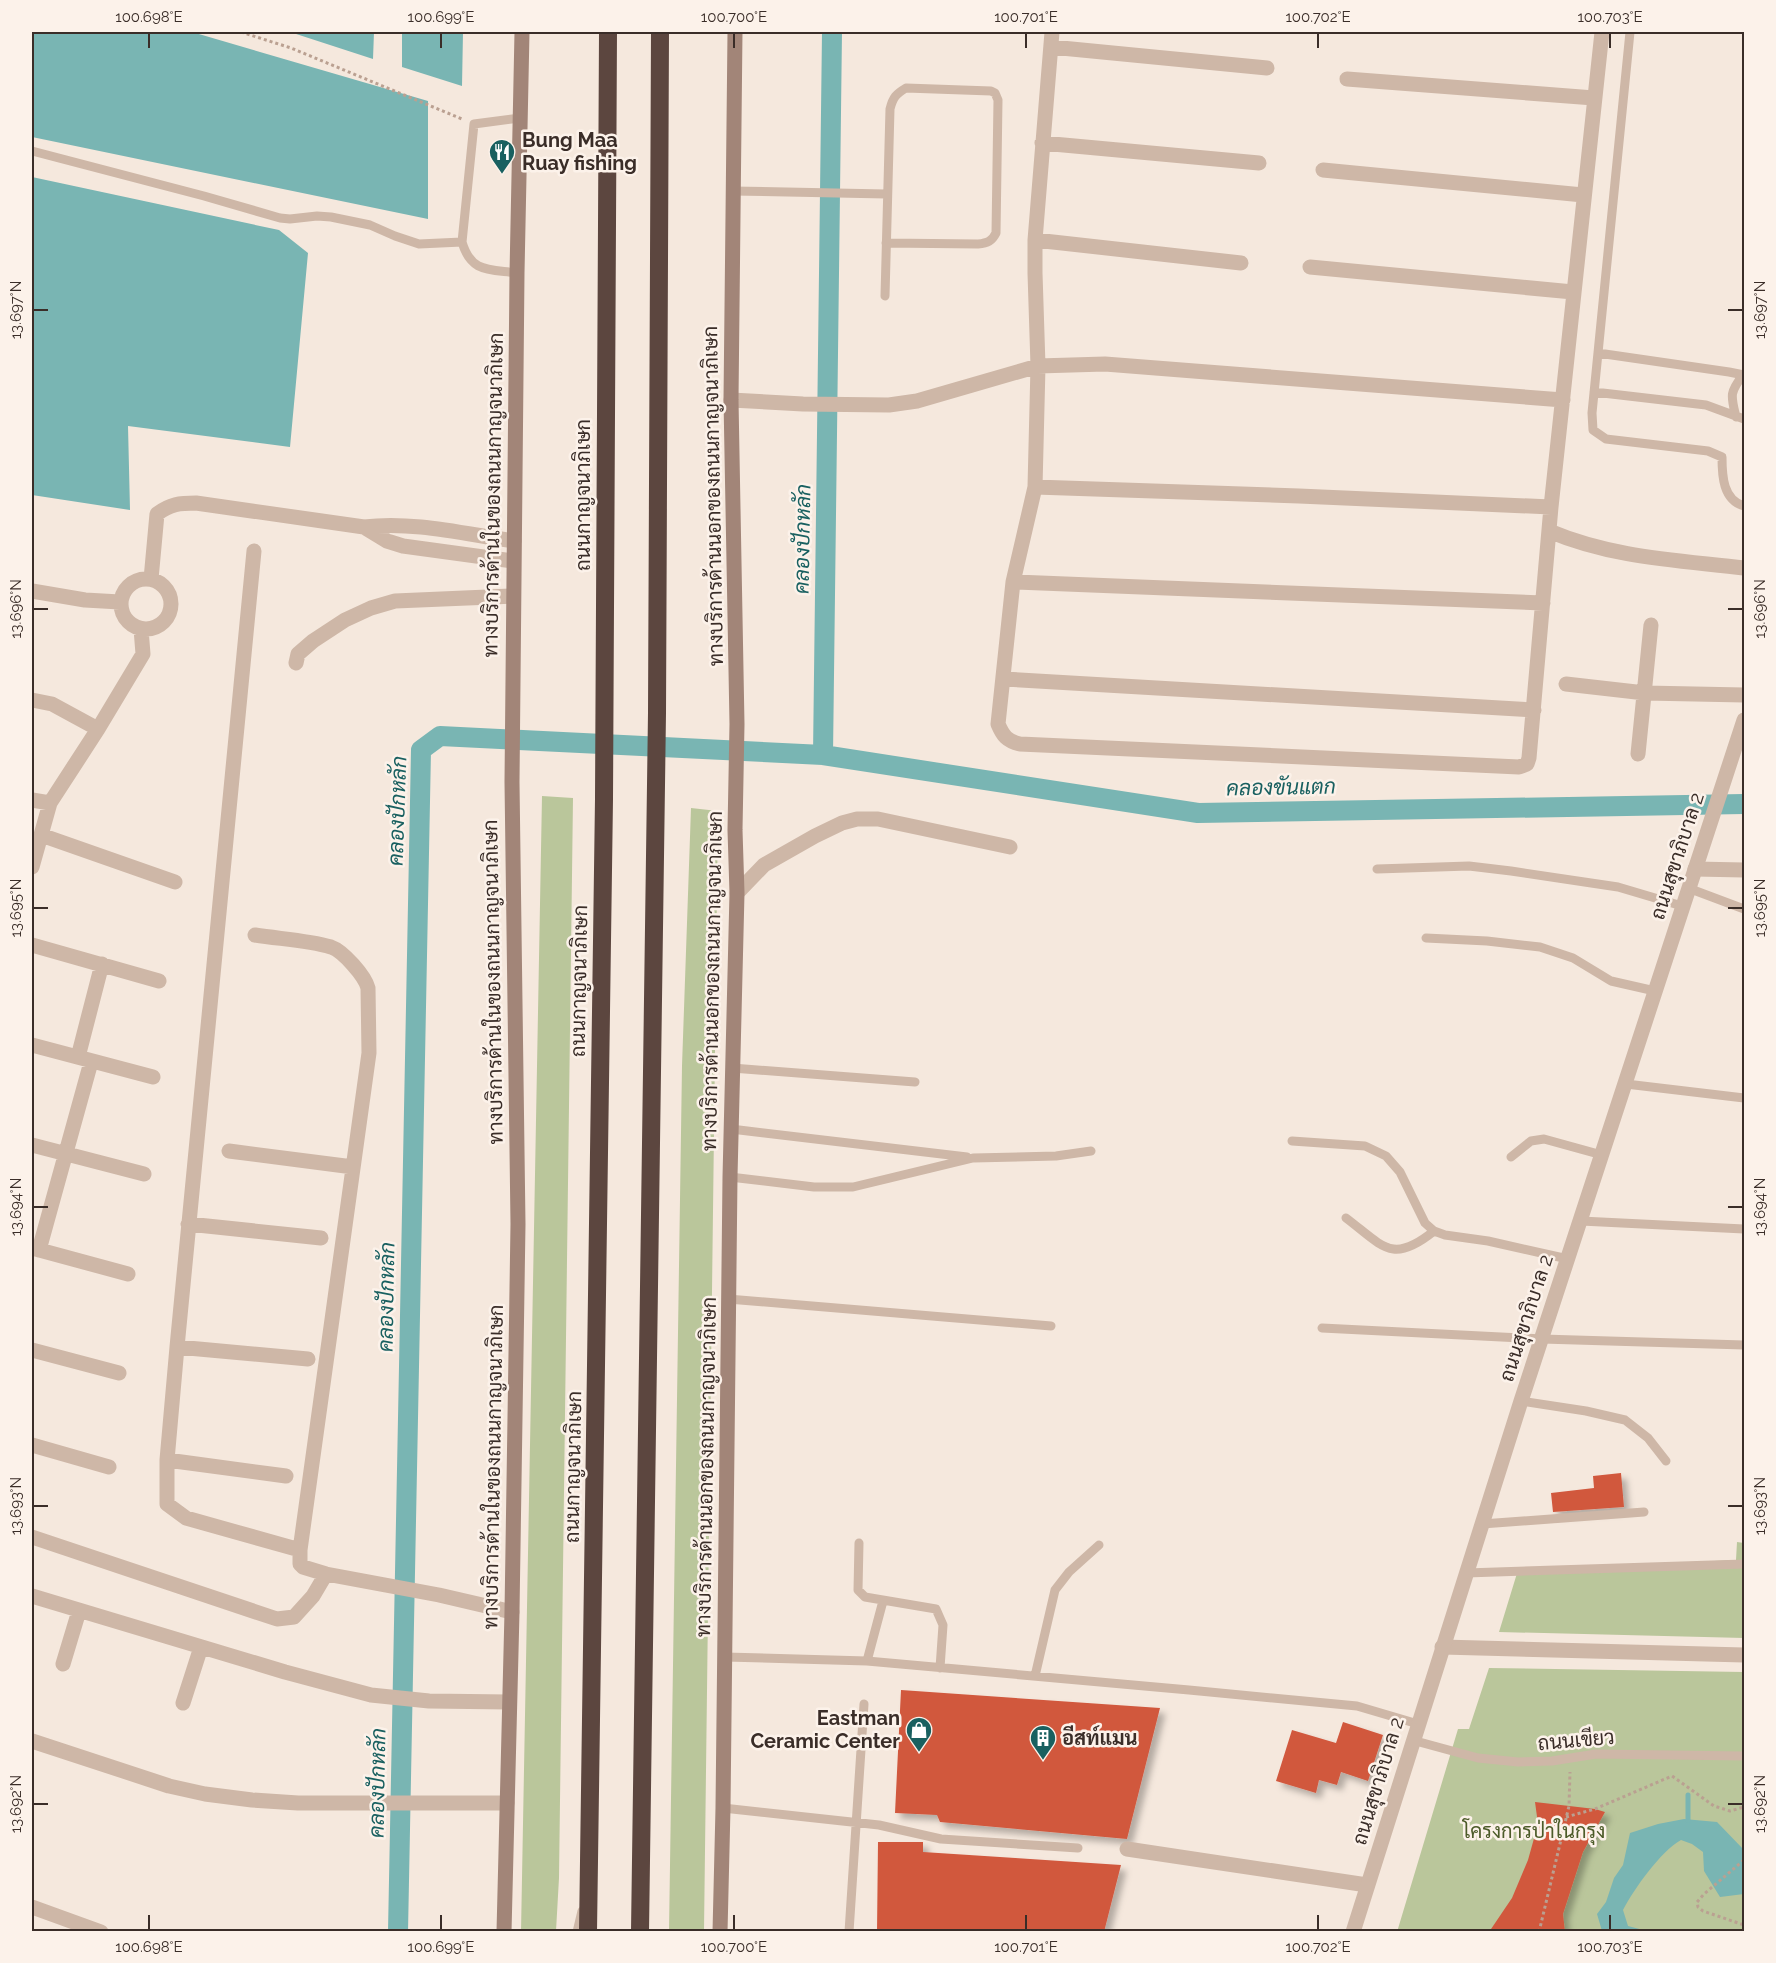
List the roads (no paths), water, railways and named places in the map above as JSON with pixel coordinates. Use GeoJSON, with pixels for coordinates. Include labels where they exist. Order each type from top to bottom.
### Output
{"type":"FeatureCollection","features":[{"type":"Feature","properties":{"kind":"highway","name":"ถนนกาญจนาภิเษก"},"geometry":{"type":"LineString","coordinates":[[588,1932],[604,799],[608,32]]}},
{"type":"Feature","properties":{"kind":"highway"},"geometry":{"type":"LineString","coordinates":[[640,1932],[657,713],[660,32]]}},
{"type":"Feature","properties":{"kind":"main road","name":"ทางบริการด้านในของถนนกาญจนาภิเษก"},"geometry":{"type":"LineString","coordinates":[[504,1932],[518,1224],[512,701],[522,32]]}},
{"type":"Feature","properties":{"kind":"main road","name":"ทางบริการด้านนอกของถนนกาญจนาภิเษก"},"geometry":{"type":"LineString","coordinates":[[720,1932],[736,893],[737,724],[731,400],[735,32]]}},
{"type":"Feature","properties":{"kind":"street"},"geometry":{"type":"LineString","coordinates":[[1267,68],[1051,39],[1035,240],[1038,366],[1035,488],[1013,582],[998,724],[1002,734],[1010,742],[1020,744],[1519,767],[1527,764],[1529,758],[1551,507],[1602,32]]}},
{"type":"Feature","properties":{"kind":"street"},"geometry":{"type":"LineString","coordinates":[[1347,79],[1594,98]]}},
{"type":"Feature","properties":{"kind":"street"},"geometry":{"type":"LineString","coordinates":[[1042,144],[1259,163]]}},
{"type":"Feature","properties":{"kind":"street"},"geometry":{"type":"LineString","coordinates":[[1323,170],[1583,195]]}},
{"type":"Feature","properties":{"kind":"street"},"geometry":{"type":"LineString","coordinates":[[1035,240],[1241,263]]}},
{"type":"Feature","properties":{"kind":"street"},"geometry":{"type":"LineString","coordinates":[[1310,267],[1573,292]]}},
{"type":"Feature","properties":{"kind":"street"},"geometry":{"type":"LineString","coordinates":[[731,400],[889,405],[916,401],[1038,366],[1105,364],[1563,400]]}},
{"type":"Feature","properties":{"kind":"street"},"geometry":{"type":"LineString","coordinates":[[1035,488],[1551,507]]}},
{"type":"Feature","properties":{"kind":"street"},"geometry":{"type":"LineString","coordinates":[[151,579],[157,514],[167,505],[196,503],[364,527],[408,525],[514,541]]}},
{"type":"Feature","properties":{"kind":"street"},"geometry":{"type":"LineString","coordinates":[[364,527],[387,541],[404,546],[513,561]]}},
{"type":"Feature","properties":{"kind":"street"},"geometry":{"type":"LineString","coordinates":[[1550,531],[1588,546],[1612,552],[1744,568]]}},
{"type":"Feature","properties":{"kind":"street"},"geometry":{"type":"LineString","coordinates":[[254,551],[188,1224],[167,1460],[167,1504],[186,1518],[300,1550]]}},
{"type":"Feature","properties":{"kind":"street"},"geometry":{"type":"LineString","coordinates":[[144,578],[156,580],[166,588],[171,599],[170,611],[164,621],[154,628],[141,629],[130,624],[122,614],[120,602],[123,591],[132,582],[144,578]]}},
{"type":"Feature","properties":{"kind":"street"},"geometry":{"type":"LineString","coordinates":[[1013,582],[1543,603]]}},
{"type":"Feature","properties":{"kind":"street"},"geometry":{"type":"LineString","coordinates":[[32,591],[85,600],[120,602]]}},
{"type":"Feature","properties":{"kind":"street"},"geometry":{"type":"LineString","coordinates":[[296,663],[298,654],[345,620],[395,601],[513,596]]}},
{"type":"Feature","properties":{"kind":"street"},"geometry":{"type":"LineString","coordinates":[[1638,754],[1651,625]]}},
{"type":"Feature","properties":{"kind":"street"},"geometry":{"type":"LineString","coordinates":[[32,867],[50,803],[98,729],[142,654],[141,629]]}},
{"type":"Feature","properties":{"kind":"street"},"geometry":{"type":"LineString","coordinates":[[1004,679],[1534,710]]}},
{"type":"Feature","properties":{"kind":"street"},"geometry":{"type":"LineString","coordinates":[[1566,684],[1645,693],[1744,695]]}},
{"type":"Feature","properties":{"kind":"street"},"geometry":{"type":"LineString","coordinates":[[32,700],[52,704],[98,729]]}},
{"type":"Feature","properties":{"kind":"street","name":"ถนนสุขาภิบาล 2"},"geometry":{"type":"LineString","coordinates":[[1353,1932],[1521,1401],[1744,720]]}},
{"type":"Feature","properties":{"kind":"street"},"geometry":{"type":"LineString","coordinates":[[32,800],[50,803]]}},
{"type":"Feature","properties":{"kind":"street"},"geometry":{"type":"LineString","coordinates":[[736,893],[764,865],[815,836],[842,823],[857,819],[878,819],[1010,847]]}},
{"type":"Feature","properties":{"kind":"street"},"geometry":{"type":"LineString","coordinates":[[41,835],[175,882]]}},
{"type":"Feature","properties":{"kind":"street"},"geometry":{"type":"LineString","coordinates":[[1695,869],[1744,870]]}},
{"type":"Feature","properties":{"kind":"street"},"geometry":{"type":"LineString","coordinates":[[255,935],[333,948],[349,961],[366,981],[370,1015],[369,1053],[300,1550],[300,1564],[326,1574],[379,1586],[438,1595],[512,1612]]}},
{"type":"Feature","properties":{"kind":"street"},"geometry":{"type":"LineString","coordinates":[[32,945],[159,981]]}},
{"type":"Feature","properties":{"kind":"street"},"geometry":{"type":"LineString","coordinates":[[102,964],[65,1154],[34,1252],[128,1274]]}},
{"type":"Feature","properties":{"kind":"street"},"geometry":{"type":"LineString","coordinates":[[32,1045],[153,1077]]}},
{"type":"Feature","properties":{"kind":"street"},"geometry":{"type":"LineString","coordinates":[[32,1145],[144,1174]]}},
{"type":"Feature","properties":{"kind":"street"},"geometry":{"type":"LineString","coordinates":[[229,1151],[353,1167]]}},
{"type":"Feature","properties":{"kind":"street"},"geometry":{"type":"LineString","coordinates":[[188,1224],[321,1238]]}},
{"type":"Feature","properties":{"kind":"street"},"geometry":{"type":"LineString","coordinates":[[177,1347],[308,1359]]}},
{"type":"Feature","properties":{"kind":"street"},"geometry":{"type":"LineString","coordinates":[[32,1350],[119,1373]]}},
{"type":"Feature","properties":{"kind":"street"},"geometry":{"type":"LineString","coordinates":[[32,1445],[109,1467]]}},
{"type":"Feature","properties":{"kind":"street"},"geometry":{"type":"LineString","coordinates":[[167,1460],[286,1476]]}},
{"type":"Feature","properties":{"kind":"street"},"geometry":{"type":"LineString","coordinates":[[32,1537],[278,1619],[294,1617],[313,1596],[326,1574]]}},
{"type":"Feature","properties":{"kind":"street"},"geometry":{"type":"LineString","coordinates":[[32,1596],[285,1672],[371,1695],[429,1701],[509,1702]]}},
{"type":"Feature","properties":{"kind":"street"},"geometry":{"type":"LineString","coordinates":[[63,1664],[78,1611]]}},
{"type":"Feature","properties":{"kind":"street"},"geometry":{"type":"LineString","coordinates":[[183,1703],[201,1647]]}},
{"type":"Feature","properties":{"kind":"street"},"geometry":{"type":"LineString","coordinates":[[1442,1647],[1744,1655]]}},
{"type":"Feature","properties":{"kind":"street"},"geometry":{"type":"LineString","coordinates":[[32,1741],[169,1786],[205,1794],[298,1803],[507,1803]]}},
{"type":"Feature","properties":{"kind":"street"},"geometry":{"type":"LineString","coordinates":[[1127,1849],[1367,1885]]}},
{"type":"Feature","properties":{"kind":"street"},"geometry":{"type":"LineString","coordinates":[[32,1907],[101,1932]]}},
{"type":"Feature","properties":{"kind":"lane"},"geometry":{"type":"LineString","coordinates":[[1630,32],[1592,413],[1593,430],[1606,439],[1708,451],[1722,457],[1726,493],[1738,504],[1744,506]]}},
{"type":"Feature","properties":{"kind":"lane"},"geometry":{"type":"LineString","coordinates":[[885,296],[886,194],[890,108],[893,98],[906,88],[985,89],[995,93],[998,100],[998,122],[996,232],[993,239],[988,243],[978,244],[886,243]]}},
{"type":"Feature","properties":{"kind":"lane"},"geometry":{"type":"LineString","coordinates":[[517,273],[473,264],[465,254],[462,242],[474,124],[520,118]]}},
{"type":"Feature","properties":{"kind":"lane"},"geometry":{"type":"LineString","coordinates":[[32,151],[280,218],[331,217],[370,225],[419,244],[462,242]]}},
{"type":"Feature","properties":{"kind":"lane"},"geometry":{"type":"LineString","coordinates":[[732,191],[886,194]]}},
{"type":"Feature","properties":{"kind":"lane"},"geometry":{"type":"LineString","coordinates":[[1598,353],[1744,375],[1734,387],[1732,399],[1740,418]]}},
{"type":"Feature","properties":{"kind":"lane"},"geometry":{"type":"LineString","coordinates":[[1594,392],[1706,405],[1740,418]]}},
{"type":"Feature","properties":{"kind":"lane"},"geometry":{"type":"LineString","coordinates":[[1377,869],[1469,866],[1511,871],[1618,887],[1682,906]]}},
{"type":"Feature","properties":{"kind":"lane"},"geometry":{"type":"LineString","coordinates":[[1688,888],[1744,909]]}},
{"type":"Feature","properties":{"kind":"lane"},"geometry":{"type":"LineString","coordinates":[[1426,938],[1487,940],[1539,947],[1573,958],[1611,981],[1655,991]]}},
{"type":"Feature","properties":{"kind":"lane"},"geometry":{"type":"LineString","coordinates":[[732,1068],[915,1082]]}},
{"type":"Feature","properties":{"kind":"lane"},"geometry":{"type":"LineString","coordinates":[[1626,1084],[1744,1098]]}},
{"type":"Feature","properties":{"kind":"lane"},"geometry":{"type":"LineString","coordinates":[[731,1129],[973,1158],[1056,1156],[1091,1151]]}},
{"type":"Feature","properties":{"kind":"lane"},"geometry":{"type":"LineString","coordinates":[[1511,1157],[1531,1141],[1544,1139],[1602,1155]]}},
{"type":"Feature","properties":{"kind":"lane"},"geometry":{"type":"LineString","coordinates":[[1292,1141],[1365,1146],[1386,1156],[1400,1172],[1425,1223],[1434,1231],[1445,1235],[1488,1240],[1568,1259]]}},
{"type":"Feature","properties":{"kind":"lane"},"geometry":{"type":"LineString","coordinates":[[730,1177],[814,1187],[853,1187],[973,1158]]}},
{"type":"Feature","properties":{"kind":"lane"},"geometry":{"type":"LineString","coordinates":[[1346,1218],[1382,1245],[1393,1250],[1417,1244],[1434,1231]]}},
{"type":"Feature","properties":{"kind":"lane"},"geometry":{"type":"LineString","coordinates":[[1581,1221],[1744,1229]]}},
{"type":"Feature","properties":{"kind":"lane"},"geometry":{"type":"LineString","coordinates":[[728,1299],[1051,1326]]}},
{"type":"Feature","properties":{"kind":"lane"},"geometry":{"type":"LineString","coordinates":[[1322,1328],[1542,1339],[1744,1345]]}},
{"type":"Feature","properties":{"kind":"lane"},"geometry":{"type":"LineString","coordinates":[[1521,1401],[1586,1411],[1625,1420],[1648,1438],[1666,1461]]}},
{"type":"Feature","properties":{"kind":"lane"},"geometry":{"type":"LineString","coordinates":[[1482,1524],[1644,1512]]}},
{"type":"Feature","properties":{"kind":"lane"},"geometry":{"type":"LineString","coordinates":[[859,1543],[858,1590],[865,1597],[936,1609],[943,1626],[940,1668]]}},
{"type":"Feature","properties":{"kind":"lane"},"geometry":{"type":"LineString","coordinates":[[1035,1676],[1055,1590],[1069,1572],[1099,1545]]}},
{"type":"Feature","properties":{"kind":"lane"},"geometry":{"type":"LineString","coordinates":[[1466,1573],[1744,1564]]}},
{"type":"Feature","properties":{"kind":"lane"},"geometry":{"type":"LineString","coordinates":[[867,1661],[883,1601]]}},
{"type":"Feature","properties":{"kind":"lane"},"geometry":{"type":"LineString","coordinates":[[725,1657],[867,1661],[1357,1706],[1418,1724]]}},
{"type":"Feature","properties":{"kind":"lane"},"geometry":{"type":"LineString","coordinates":[[849,1932],[864,1704]]}},
{"type":"Feature","properties":{"kind":"lane","name":"ถนนเขียว"},"geometry":{"type":"LineString","coordinates":[[1412,1740],[1478,1758],[1518,1762],[1552,1761],[1596,1754],[1744,1756]]}},
{"type":"Feature","properties":{"kind":"lane"},"geometry":{"type":"LineString","coordinates":[[723,1808],[879,1825],[941,1839],[1078,1848]]}},
{"type":"Feature","properties":{"kind":"lane"},"geometry":{"type":"LineString","coordinates":[[577,1932],[589,1886]]}},
{"type":"Feature","properties":{"kind":"water"},"geometry":{"type":"Polygon","coordinates":[[[32,32],[192,32],[428,101],[428,219],[32,137],[32,32]]]}},
{"type":"Feature","properties":{"kind":"water"},"geometry":{"type":"Polygon","coordinates":[[[290,32],[374,32],[373,59],[290,32]]]}},
{"type":"Feature","properties":{"kind":"water"},"geometry":{"type":"Polygon","coordinates":[[[402,32],[463,32],[462,86],[402,67],[402,32]]]}},
{"type":"Feature","properties":{"kind":"water"},"geometry":{"type":"Polygon","coordinates":[[[32,177],[279,230],[308,253],[290,447],[128,426],[130,510],[32,495],[32,177]]]}},
{"type":"Feature","properties":{"kind":"water"},"geometry":{"type":"Polygon","coordinates":[[[1684,1819],[1717,1822],[1744,1850],[1744,1894],[1720,1897],[1704,1871],[1703,1852],[1681,1840],[1656,1862],[1623,1910],[1628,1926],[1647,1931],[1602,1931],[1597,1914],[1606,1902],[1614,1878],[1623,1865],[1630,1833],[1684,1819]]]}},
{"type":"Feature","properties":{"kind":"waterway","name":"คลองปักหลัก"},"geometry":{"type":"LineString","coordinates":[[823,755],[832,32]]}},
{"type":"Feature","properties":{"kind":"waterway","name":"คลองปักหลัก"},"geometry":{"type":"LineString","coordinates":[[398,1932],[421,750],[440,736],[823,755],[1198,813],[1744,804]]}},
{"type":"Feature","properties":{"kind":"waterway"},"geometry":{"type":"LineString","coordinates":[[1688,1795],[1688,1820]]}},
{"type":"Feature","properties":{"kind":"place","name":"Bung Maa Ruay fishing"},"geometry":{"type":"Point","coordinates":[502,175]}},
{"type":"Feature","properties":{"kind":"place","name":"Eastman Ceramic Center"},"geometry":{"type":"Point","coordinates":[919,1753]}},
{"type":"Feature","properties":{"kind":"place","name":"อีสท์แมน"},"geometry":{"type":"Point","coordinates":[1043,1761]}},
{"type":"Feature","properties":{"kind":"water label","name":"คลองขันแตก"},"geometry":{"type":"Point","coordinates":[1281,787]}},
{"type":"Feature","properties":{"kind":"park label","name":"โครงการป่าในกรุง"},"geometry":{"type":"Point","coordinates":[1534,1831]}}]}
